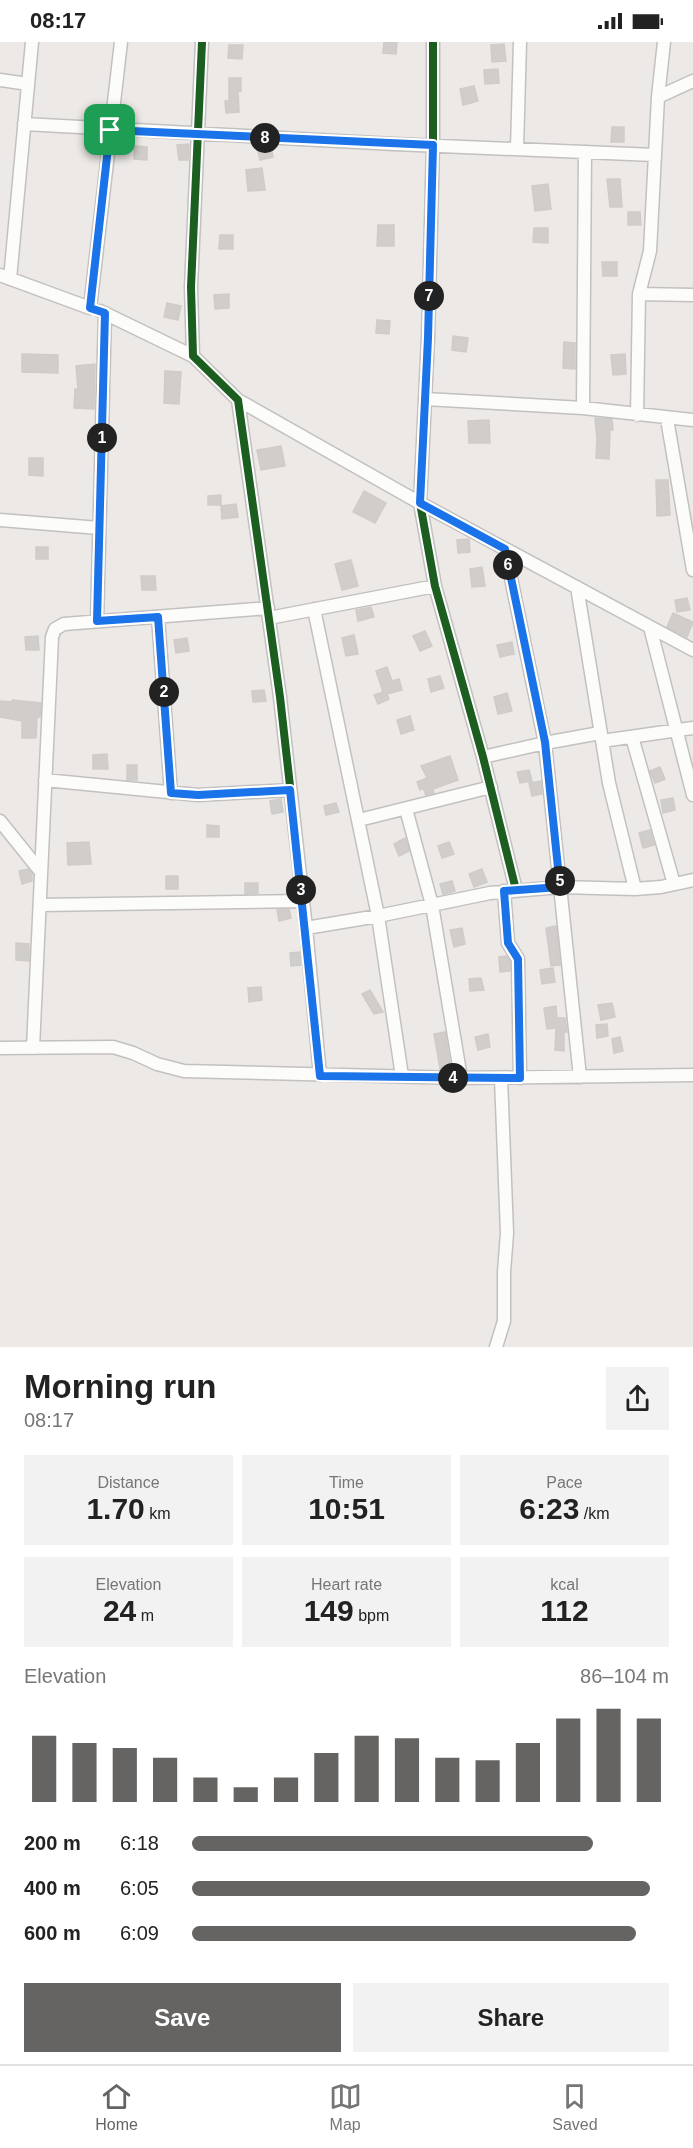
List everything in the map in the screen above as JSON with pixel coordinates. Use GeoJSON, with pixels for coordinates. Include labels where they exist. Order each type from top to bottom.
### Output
{"type":"FeatureCollection","features":[{"type":"Feature","properties":{"kind":"street"},"geometry":{"type":"LineString","coordinates":[[32,42],[5,277],[105,313],[193,356],[238,400],[420,503],[693,650]]}},
{"type":"Feature","properties":{"kind":"street"},"geometry":{"type":"LineString","coordinates":[[90,308],[121,42]]}},
{"type":"Feature","properties":{"kind":"street"},"geometry":{"type":"LineString","coordinates":[[193,356],[191,287],[202,42]]}},
{"type":"Feature","properties":{"kind":"street"},"geometry":{"type":"LineString","coordinates":[[433,42],[433,145],[420,503],[435,586],[491,787],[510,891],[508,943],[518,959],[520,1078]]}},
{"type":"Feature","properties":{"kind":"street"},"geometry":{"type":"LineString","coordinates":[[517,149],[520,42]]}},
{"type":"Feature","properties":{"kind":"street"},"geometry":{"type":"LineString","coordinates":[[637,415],[639,294],[650,251],[654,155],[664,42]]}},
{"type":"Feature","properties":{"kind":"street"},"geometry":{"type":"LineString","coordinates":[[0,80],[28,84]]}},
{"type":"Feature","properties":{"kind":"street"},"geometry":{"type":"LineString","coordinates":[[658,97],[693,81]]}},
{"type":"Feature","properties":{"kind":"street"},"geometry":{"type":"LineString","coordinates":[[24,124],[654,155]]}},
{"type":"Feature","properties":{"kind":"street"},"geometry":{"type":"LineString","coordinates":[[583,408],[585,152]]}},
{"type":"Feature","properties":{"kind":"street"},"geometry":{"type":"LineString","coordinates":[[639,294],[693,295]]}},
{"type":"Feature","properties":{"kind":"street"},"geometry":{"type":"LineString","coordinates":[[97,621],[105,313]]}},
{"type":"Feature","properties":{"kind":"street"},"geometry":{"type":"LineString","coordinates":[[425,399],[583,408],[693,420]]}},
{"type":"Feature","properties":{"kind":"street"},"geometry":{"type":"LineString","coordinates":[[238,400],[290,790],[320,1076]]}},
{"type":"Feature","properties":{"kind":"street"},"geometry":{"type":"LineString","coordinates":[[667,418],[693,570]]}},
{"type":"Feature","properties":{"kind":"street"},"geometry":{"type":"LineString","coordinates":[[0,520],[99,528]]}},
{"type":"Feature","properties":{"kind":"street"},"geometry":{"type":"LineString","coordinates":[[505,549],[545,742],[580,1077]]}},
{"type":"Feature","properties":{"kind":"street"},"geometry":{"type":"LineString","coordinates":[[33,1048],[52,637],[55,629],[64,624],[97,621],[314,609],[435,586]]}},
{"type":"Feature","properties":{"kind":"street"},"geometry":{"type":"LineString","coordinates":[[577,587],[609,783],[635,889]]}},
{"type":"Feature","properties":{"kind":"street"},"geometry":{"type":"LineString","coordinates":[[314,609],[378,916],[402,1076]]}},
{"type":"Feature","properties":{"kind":"street"},"geometry":{"type":"LineString","coordinates":[[158,617],[171,793]]}},
{"type":"Feature","properties":{"kind":"street"},"geometry":{"type":"LineString","coordinates":[[650,627],[693,795]]}},
{"type":"Feature","properties":{"kind":"street"},"geometry":{"type":"LineString","coordinates":[[483,757],[545,742],[632,737],[693,728]]}},
{"type":"Feature","properties":{"kind":"street"},"geometry":{"type":"LineString","coordinates":[[632,737],[674,884]]}},
{"type":"Feature","properties":{"kind":"street"},"geometry":{"type":"LineString","coordinates":[[45,780],[198,795],[290,790]]}},
{"type":"Feature","properties":{"kind":"street"},"geometry":{"type":"LineString","coordinates":[[359,820],[491,787]]}},
{"type":"Feature","properties":{"kind":"street"},"geometry":{"type":"LineString","coordinates":[[406,809],[432,905],[461,1078]]}},
{"type":"Feature","properties":{"kind":"street"},"geometry":{"type":"LineString","coordinates":[[0,821],[41,872]]}},
{"type":"Feature","properties":{"kind":"street"},"geometry":{"type":"LineString","coordinates":[[306,928],[510,891],[560,887],[635,889],[693,880]]}},
{"type":"Feature","properties":{"kind":"street"},"geometry":{"type":"LineString","coordinates":[[40,904],[303,901]]}},
{"type":"Feature","properties":{"kind":"street"},"geometry":{"type":"LineString","coordinates":[[0,1048],[112,1047],[133,1053],[157,1064],[184,1071],[461,1078],[693,1075]]}},
{"type":"Feature","properties":{"kind":"street"},"geometry":{"type":"LineString","coordinates":[[496,1347],[504,1321],[507,1233],[501,1078]]}},
{"type":"Feature","properties":{"kind":"building"},"geometry":{"type":"Polygon","coordinates":[[[384,42],[397,42],[396,54],[383,53],[384,42]]]}},
{"type":"Feature","properties":{"kind":"building"},"geometry":{"type":"Polygon","coordinates":[[[504,44],[506,61],[492,62],[491,45],[504,44]]]}},
{"type":"Feature","properties":{"kind":"building"},"geometry":{"type":"Polygon","coordinates":[[[229,45],[243,45],[242,59],[228,58],[229,45]]]}},
{"type":"Feature","properties":{"kind":"building"},"geometry":{"type":"Polygon","coordinates":[[[498,69],[499,83],[485,84],[484,70],[498,69]]]}},
{"type":"Feature","properties":{"kind":"building"},"geometry":{"type":"Polygon","coordinates":[[[229,78],[241,78],[241,91],[238,90],[239,112],[226,113],[225,101],[229,101],[229,78]]]}},
{"type":"Feature","properties":{"kind":"building"},"geometry":{"type":"Polygon","coordinates":[[[474,86],[478,101],[463,105],[460,89],[474,86]]]}},
{"type":"Feature","properties":{"kind":"building"},"geometry":{"type":"Polygon","coordinates":[[[612,127],[624,127],[624,142],[611,142],[612,127]]]}},
{"type":"Feature","properties":{"kind":"building"},"geometry":{"type":"Polygon","coordinates":[[[189,144],[188,160],[179,160],[177,145],[189,144]]]}},
{"type":"Feature","properties":{"kind":"building"},"geometry":{"type":"Polygon","coordinates":[[[134,146],[147,147],[147,160],[134,159],[134,146]]]}},
{"type":"Feature","properties":{"kind":"building"},"geometry":{"type":"Polygon","coordinates":[[[271,146],[273,157],[260,160],[257,147],[271,146]]]}},
{"type":"Feature","properties":{"kind":"building"},"geometry":{"type":"Polygon","coordinates":[[[262,168],[265,190],[248,191],[246,170],[262,168]]]}},
{"type":"Feature","properties":{"kind":"building"},"geometry":{"type":"Polygon","coordinates":[[[607,179],[620,179],[622,207],[610,207],[607,179]]]}},
{"type":"Feature","properties":{"kind":"building"},"geometry":{"type":"Polygon","coordinates":[[[548,184],[551,209],[535,211],[532,186],[548,184]]]}},
{"type":"Feature","properties":{"kind":"building"},"geometry":{"type":"Polygon","coordinates":[[[628,212],[640,212],[641,225],[628,225],[628,212]]]}},
{"type":"Feature","properties":{"kind":"building"},"geometry":{"type":"Polygon","coordinates":[[[378,225],[394,225],[394,246],[377,246],[378,225]]]}},
{"type":"Feature","properties":{"kind":"building"},"geometry":{"type":"Polygon","coordinates":[[[534,228],[548,228],[548,243],[533,242],[534,228]]]}},
{"type":"Feature","properties":{"kind":"building"},"geometry":{"type":"Polygon","coordinates":[[[220,235],[233,235],[233,249],[219,249],[220,235]]]}},
{"type":"Feature","properties":{"kind":"building"},"geometry":{"type":"Polygon","coordinates":[[[602,262],[617,262],[617,276],[603,276],[602,262]]]}},
{"type":"Feature","properties":{"kind":"building"},"geometry":{"type":"Polygon","coordinates":[[[229,294],[229,308],[215,309],[214,295],[229,294]]]}},
{"type":"Feature","properties":{"kind":"building"},"geometry":{"type":"Polygon","coordinates":[[[167,303],[181,306],[178,320],[164,317],[167,303]]]}},
{"type":"Feature","properties":{"kind":"building"},"geometry":{"type":"Polygon","coordinates":[[[377,320],[390,321],[389,334],[376,333],[377,320]]]}},
{"type":"Feature","properties":{"kind":"building"},"geometry":{"type":"Polygon","coordinates":[[[453,336],[468,338],[466,352],[452,350],[453,336]]]}},
{"type":"Feature","properties":{"kind":"building"},"geometry":{"type":"Polygon","coordinates":[[[564,342],[575,343],[575,369],[563,368],[564,342]]]}},
{"type":"Feature","properties":{"kind":"building"},"geometry":{"type":"Polygon","coordinates":[[[22,354],[58,355],[58,373],[22,372],[22,354]]]}},
{"type":"Feature","properties":{"kind":"building"},"geometry":{"type":"Polygon","coordinates":[[[625,354],[626,374],[613,375],[611,355],[625,354]]]}},
{"type":"Feature","properties":{"kind":"building"},"geometry":{"type":"Polygon","coordinates":[[[95,364],[94,409],[74,408],[75,389],[78,389],[76,366],[95,364]]]}},
{"type":"Feature","properties":{"kind":"building"},"geometry":{"type":"Polygon","coordinates":[[[165,371],[181,372],[179,404],[164,403],[165,371]]]}},
{"type":"Feature","properties":{"kind":"building"},"geometry":{"type":"Polygon","coordinates":[[[595,418],[612,419],[613,430],[610,430],[609,459],[596,458],[595,418]]]}},
{"type":"Feature","properties":{"kind":"building"},"geometry":{"type":"Polygon","coordinates":[[[489,420],[490,443],[469,443],[468,421],[489,420]]]}},
{"type":"Feature","properties":{"kind":"building"},"geometry":{"type":"Polygon","coordinates":[[[281,446],[285,466],[261,470],[257,450],[281,446]]]}},
{"type":"Feature","properties":{"kind":"building"},"geometry":{"type":"Polygon","coordinates":[[[29,458],[43,458],[43,476],[29,475],[29,458]]]}},
{"type":"Feature","properties":{"kind":"building"},"geometry":{"type":"Polygon","coordinates":[[[656,480],[668,480],[670,515],[657,516],[656,480]]]}},
{"type":"Feature","properties":{"kind":"building"},"geometry":{"type":"Polygon","coordinates":[[[364,491],[386,503],[375,523],[353,512],[364,491]]]}},
{"type":"Feature","properties":{"kind":"building"},"geometry":{"type":"Polygon","coordinates":[[[221,495],[221,505],[208,505],[208,496],[221,495]]]}},
{"type":"Feature","properties":{"kind":"building"},"geometry":{"type":"Polygon","coordinates":[[[236,504],[238,517],[222,519],[221,506],[236,504]]]}},
{"type":"Feature","properties":{"kind":"building"},"geometry":{"type":"Polygon","coordinates":[[[469,539],[470,552],[458,553],[457,540],[469,539]]]}},
{"type":"Feature","properties":{"kind":"building"},"geometry":{"type":"Polygon","coordinates":[[[36,547],[48,547],[48,559],[36,559],[36,547]]]}},
{"type":"Feature","properties":{"kind":"building"},"geometry":{"type":"Polygon","coordinates":[[[351,560],[358,586],[342,590],[335,564],[351,560]]]}},
{"type":"Feature","properties":{"kind":"building"},"geometry":{"type":"Polygon","coordinates":[[[482,567],[485,586],[472,587],[470,569],[482,567]]]}},
{"type":"Feature","properties":{"kind":"building"},"geometry":{"type":"Polygon","coordinates":[[[141,576],[155,576],[156,590],[142,590],[141,576]]]}},
{"type":"Feature","properties":{"kind":"building"},"geometry":{"type":"Polygon","coordinates":[[[687,598],[690,610],[677,612],[675,600],[687,598]]]}},
{"type":"Feature","properties":{"kind":"building"},"geometry":{"type":"Polygon","coordinates":[[[371,607],[374,617],[358,621],[356,610],[371,607]]]}},
{"type":"Feature","properties":{"kind":"building"},"geometry":{"type":"Polygon","coordinates":[[[673,613],[693,622],[687,637],[667,627],[673,613]]]}},
{"type":"Feature","properties":{"kind":"building"},"geometry":{"type":"Polygon","coordinates":[[[425,631],[432,646],[420,651],[413,636],[425,631]]]}},
{"type":"Feature","properties":{"kind":"building"},"geometry":{"type":"Polygon","coordinates":[[[354,635],[358,654],[346,656],[342,638],[354,635]]]}},
{"type":"Feature","properties":{"kind":"building"},"geometry":{"type":"Polygon","coordinates":[[[38,636],[39,650],[26,650],[25,637],[38,636]]]}},
{"type":"Feature","properties":{"kind":"building"},"geometry":{"type":"Polygon","coordinates":[[[187,638],[189,651],[176,653],[174,640],[187,638]]]}},
{"type":"Feature","properties":{"kind":"building"},"geometry":{"type":"Polygon","coordinates":[[[512,642],[514,654],[500,657],[497,645],[512,642]]]}},
{"type":"Feature","properties":{"kind":"building"},"geometry":{"type":"Polygon","coordinates":[[[387,667],[392,681],[399,679],[402,690],[387,694],[389,699],[378,704],[374,695],[383,692],[376,671],[387,667]]]}},
{"type":"Feature","properties":{"kind":"building"},"geometry":{"type":"Polygon","coordinates":[[[440,676],[444,688],[431,692],[428,679],[440,676]]]}},
{"type":"Feature","properties":{"kind":"building"},"geometry":{"type":"Polygon","coordinates":[[[264,690],[266,701],[253,702],[252,691],[264,690]]]}},
{"type":"Feature","properties":{"kind":"building"},"geometry":{"type":"Polygon","coordinates":[[[507,693],[512,711],[498,714],[494,697],[507,693]]]}},
{"type":"Feature","properties":{"kind":"building"},"geometry":{"type":"Polygon","coordinates":[[[12,700],[41,703],[40,717],[37,717],[36,738],[22,738],[22,721],[0,717],[0,701],[12,702],[12,700]]]}},
{"type":"Feature","properties":{"kind":"building"},"geometry":{"type":"Polygon","coordinates":[[[410,716],[414,730],[401,734],[397,720],[410,716]]]}},
{"type":"Feature","properties":{"kind":"building"},"geometry":{"type":"Polygon","coordinates":[[[107,754],[108,769],[93,769],[93,755],[107,754]]]}},
{"type":"Feature","properties":{"kind":"building"},"geometry":{"type":"Polygon","coordinates":[[[450,756],[458,780],[433,789],[434,793],[426,795],[423,788],[420,790],[417,782],[427,778],[421,766],[450,756]]]}},
{"type":"Feature","properties":{"kind":"building"},"geometry":{"type":"Polygon","coordinates":[[[127,765],[137,765],[137,780],[127,780],[127,765]]]}},
{"type":"Feature","properties":{"kind":"building"},"geometry":{"type":"Polygon","coordinates":[[[660,767],[665,779],[655,783],[650,771],[660,767]]]}},
{"type":"Feature","properties":{"kind":"building"},"geometry":{"type":"Polygon","coordinates":[[[529,770],[532,781],[520,783],[517,772],[529,770]]]}},
{"type":"Feature","properties":{"kind":"building"},"geometry":{"type":"Polygon","coordinates":[[[541,781],[542,794],[532,796],[529,783],[541,781]]]}},
{"type":"Feature","properties":{"kind":"building"},"geometry":{"type":"Polygon","coordinates":[[[673,798],[675,810],[663,813],[661,800],[673,798]]]}},
{"type":"Feature","properties":{"kind":"building"},"geometry":{"type":"Polygon","coordinates":[[[281,799],[283,812],[272,814],[270,801],[281,799]]]}},
{"type":"Feature","properties":{"kind":"building"},"geometry":{"type":"Polygon","coordinates":[[[336,803],[339,812],[326,815],[324,806],[336,803]]]}},
{"type":"Feature","properties":{"kind":"building"},"geometry":{"type":"Polygon","coordinates":[[[207,825],[219,826],[219,837],[207,837],[207,825]]]}},
{"type":"Feature","properties":{"kind":"building"},"geometry":{"type":"Polygon","coordinates":[[[650,830],[654,845],[643,848],[639,833],[650,830]]]}},
{"type":"Feature","properties":{"kind":"building"},"geometry":{"type":"Polygon","coordinates":[[[405,838],[409,851],[399,856],[394,844],[405,838]]]}},
{"type":"Feature","properties":{"kind":"building"},"geometry":{"type":"Polygon","coordinates":[[[89,842],[91,864],[68,865],[67,843],[89,842]]]}},
{"type":"Feature","properties":{"kind":"building"},"geometry":{"type":"Polygon","coordinates":[[[449,842],[454,854],[442,858],[438,846],[449,842]]]}},
{"type":"Feature","properties":{"kind":"building"},"geometry":{"type":"Polygon","coordinates":[[[28,869],[32,874],[32,881],[22,884],[19,871],[28,869]]]}},
{"type":"Feature","properties":{"kind":"building"},"geometry":{"type":"Polygon","coordinates":[[[482,869],[487,882],[474,887],[469,874],[482,869]]]}},
{"type":"Feature","properties":{"kind":"building"},"geometry":{"type":"Polygon","coordinates":[[[166,876],[178,876],[178,889],[166,889],[166,876]]]}},
{"type":"Feature","properties":{"kind":"building"},"geometry":{"type":"Polygon","coordinates":[[[452,881],[455,891],[443,894],[440,884],[452,881]]]}},
{"type":"Feature","properties":{"kind":"building"},"geometry":{"type":"Polygon","coordinates":[[[245,883],[258,883],[258,893],[245,894],[245,883]]]}},
{"type":"Feature","properties":{"kind":"building"},"geometry":{"type":"Polygon","coordinates":[[[289,909],[291,918],[279,921],[277,910],[289,909]]]}},
{"type":"Feature","properties":{"kind":"building"},"geometry":{"type":"Polygon","coordinates":[[[556,926],[560,965],[551,966],[546,928],[556,926]]]}},
{"type":"Feature","properties":{"kind":"building"},"geometry":{"type":"Polygon","coordinates":[[[462,928],[465,944],[454,947],[450,930],[462,928]]]}},
{"type":"Feature","properties":{"kind":"building"},"geometry":{"type":"Polygon","coordinates":[[[16,943],[29,944],[29,961],[16,960],[16,943]]]}},
{"type":"Feature","properties":{"kind":"building"},"geometry":{"type":"Polygon","coordinates":[[[300,952],[301,965],[291,966],[290,953],[300,952]]]}},
{"type":"Feature","properties":{"kind":"building"},"geometry":{"type":"Polygon","coordinates":[[[506,956],[510,961],[510,971],[500,972],[499,957],[506,956]]]}},
{"type":"Feature","properties":{"kind":"building"},"geometry":{"type":"Polygon","coordinates":[[[553,968],[555,982],[542,984],[540,970],[553,968]]]}},
{"type":"Feature","properties":{"kind":"building"},"geometry":{"type":"Polygon","coordinates":[[[481,978],[484,990],[470,991],[469,979],[481,978]]]}},
{"type":"Feature","properties":{"kind":"building"},"geometry":{"type":"Polygon","coordinates":[[[261,987],[262,1000],[249,1002],[248,988],[261,987]]]}},
{"type":"Feature","properties":{"kind":"building"},"geometry":{"type":"Polygon","coordinates":[[[370,990],[383,1012],[374,1014],[362,994],[370,990]]]}},
{"type":"Feature","properties":{"kind":"building"},"geometry":{"type":"Polygon","coordinates":[[[612,1003],[615,1017],[601,1020],[598,1005],[612,1003]]]}},
{"type":"Feature","properties":{"kind":"building"},"geometry":{"type":"Polygon","coordinates":[[[556,1006],[557,1018],[565,1018],[567,1032],[564,1032],[564,1051],[555,1050],[556,1028],[547,1029],[544,1008],[556,1006]]]}},
{"type":"Feature","properties":{"kind":"building"},"geometry":{"type":"Polygon","coordinates":[[[607,1024],[608,1036],[597,1038],[596,1025],[607,1024]]]}},
{"type":"Feature","properties":{"kind":"building"},"geometry":{"type":"Polygon","coordinates":[[[445,1032],[451,1070],[440,1069],[434,1034],[445,1032]]]}},
{"type":"Feature","properties":{"kind":"building"},"geometry":{"type":"Polygon","coordinates":[[[488,1034],[490,1047],[478,1050],[475,1037],[488,1034]]]}},
{"type":"Feature","properties":{"kind":"building"},"geometry":{"type":"Polygon","coordinates":[[[620,1037],[623,1051],[614,1053],[612,1039],[620,1037]]]}},
{"type":"Feature","properties":{"kind":"cycle path"},"geometry":{"type":"LineString","coordinates":[[202,42],[191,287],[193,356],[238,400],[280,697],[320,1075]]}},
{"type":"Feature","properties":{"kind":"cycle path"},"geometry":{"type":"LineString","coordinates":[[433,42],[428,338],[420,503],[435,586],[483,757],[516,890]]}},
{"type":"Feature","properties":{"kind":"route"},"geometry":{"type":"LineString","coordinates":[[110,130],[433,145],[428,338],[420,503],[505,549],[545,742],[560,887],[504,891],[508,943],[518,959],[520,1078],[320,1076],[290,790],[198,795],[171,793],[158,617],[97,621],[105,313],[90,308],[110,130]]}}]}
